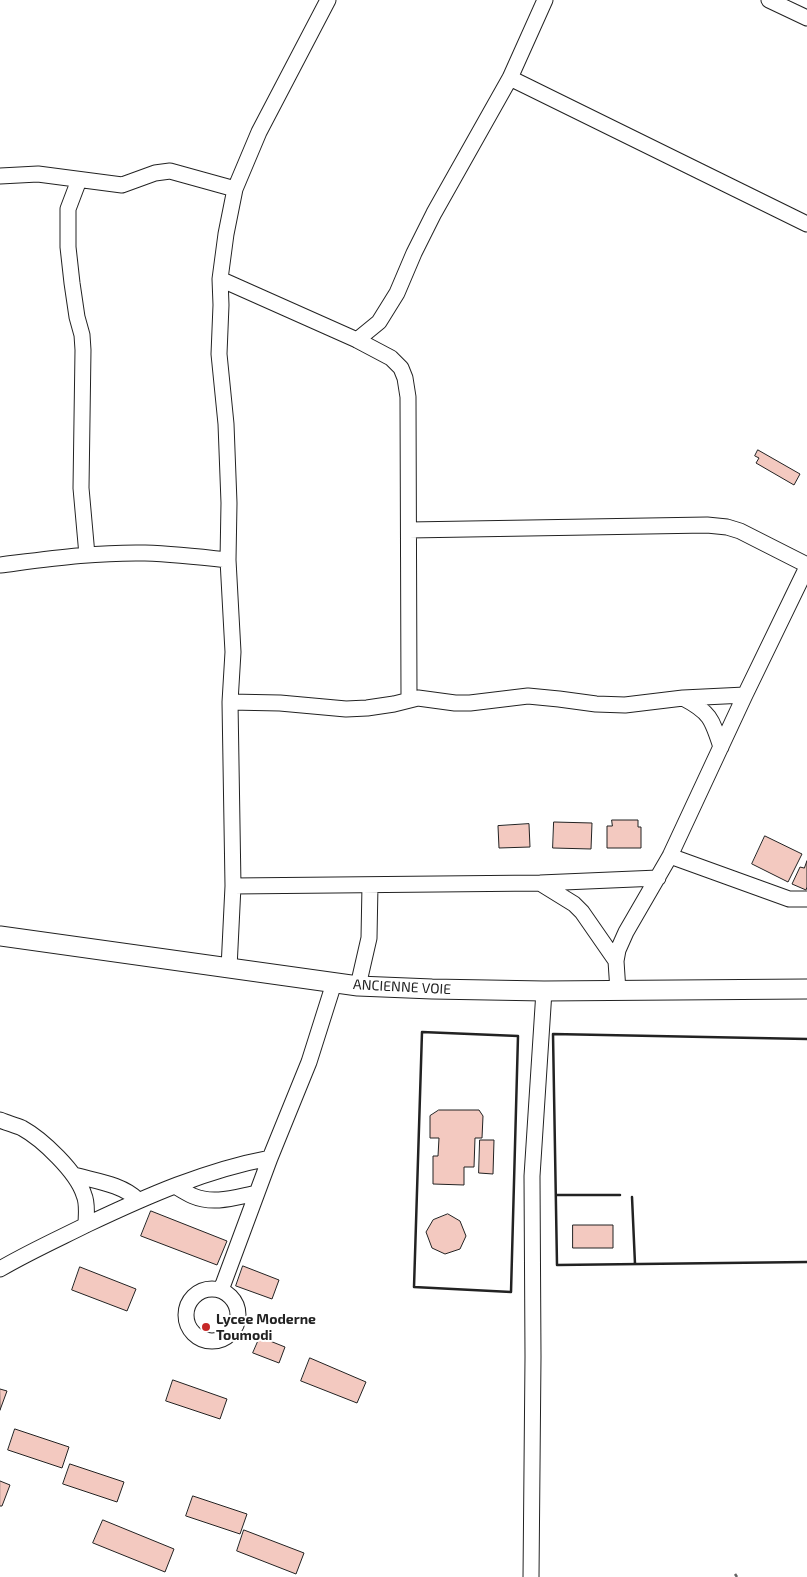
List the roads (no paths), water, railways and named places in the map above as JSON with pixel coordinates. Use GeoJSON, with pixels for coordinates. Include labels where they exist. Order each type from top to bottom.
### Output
{"type":"FeatureCollection","features":[{"type":"Feature","properties":{"kind":"main road","name":"ANCIENNE VOIE"},"geometry":{"type":"LineString","coordinates":[[0,936],[358,986],[544,991],[807,989]]}},
{"type":"Feature","properties":{"kind":"street"},"geometry":{"type":"LineString","coordinates":[[228,968],[233,886],[230,702],[233,652],[228,560],[229,503],[226,424],[219,354],[220,279],[235,189],[259,132],[328,0]]}},
{"type":"Feature","properties":{"kind":"street"},"geometry":{"type":"LineString","coordinates":[[357,340],[379,322],[396,293],[434,213],[510,78],[546,0]]}},
{"type":"Feature","properties":{"kind":"street"},"geometry":{"type":"LineString","coordinates":[[769,0],[807,18]]}},
{"type":"Feature","properties":{"kind":"street"},"geometry":{"type":"LineString","coordinates":[[510,78],[807,224]]}},
{"type":"Feature","properties":{"kind":"street"},"geometry":{"type":"LineString","coordinates":[[0,176],[38,174],[122,185],[170,171],[235,189]]}},
{"type":"Feature","properties":{"kind":"street"},"geometry":{"type":"LineString","coordinates":[[79,180],[68,209],[68,222],[72,283],[84,350],[81,488],[87,555]]}},
{"type":"Feature","properties":{"kind":"street"},"geometry":{"type":"LineString","coordinates":[[220,279],[357,340],[391,358],[401,368],[405,378],[408,397],[409,699]]}},
{"type":"Feature","properties":{"kind":"street"},"geometry":{"type":"LineString","coordinates":[[409,530],[707,525],[727,527],[740,531],[807,566],[670,856],[626,932],[618,950],[616,961],[618,991]]}},
{"type":"Feature","properties":{"kind":"street"},"geometry":{"type":"LineString","coordinates":[[0,565],[87,555],[143,553],[228,560]]}},
{"type":"Feature","properties":{"kind":"street"},"geometry":{"type":"LineString","coordinates":[[230,702],[280,703],[346,709],[394,704],[418,698],[470,703],[528,696],[596,704],[625,705],[683,698],[745,695]]}},
{"type":"Feature","properties":{"kind":"street"},"geometry":{"type":"LineString","coordinates":[[683,698],[706,712],[721,747]]}},
{"type":"Feature","properties":{"kind":"street"},"geometry":{"type":"LineString","coordinates":[[670,856],[789,899],[807,899]]}},
{"type":"Feature","properties":{"kind":"street"},"geometry":{"type":"LineString","coordinates":[[233,886],[540,883],[658,878]]}},
{"type":"Feature","properties":{"kind":"street"},"geometry":{"type":"LineString","coordinates":[[540,883],[574,904],[582,912],[616,961]]}},
{"type":"Feature","properties":{"kind":"street"},"geometry":{"type":"LineString","coordinates":[[358,986],[369,938],[370,885]]}},
{"type":"Feature","properties":{"kind":"street"},"geometry":{"type":"LineString","coordinates":[[220,1290],[309,1062],[334,982]]}},
{"type":"Feature","properties":{"kind":"street"},"geometry":{"type":"LineString","coordinates":[[531,1577],[532,1176],[544,991]]}},
{"type":"Feature","properties":{"kind":"street"},"geometry":{"type":"LineString","coordinates":[[0,1120],[27,1132],[52,1152],[74,1175],[84,1193],[86,1201],[86,1225]]}},
{"type":"Feature","properties":{"kind":"street"},"geometry":{"type":"LineString","coordinates":[[0,1269],[32,1250],[138,1200],[238,1164],[270,1158]]}},
{"type":"Feature","properties":{"kind":"street"},"geometry":{"type":"LineString","coordinates":[[74,1175],[119,1188],[138,1200]]}},
{"type":"Feature","properties":{"kind":"street"},"geometry":{"type":"LineString","coordinates":[[175,1186],[193,1196],[211,1200],[221,1200],[257,1193]]}},
{"type":"Feature","properties":{"kind":"place","name":"Lycee Moderne Toumodi"},"geometry":{"type":"Point","coordinates":[206,1327]}}]}
